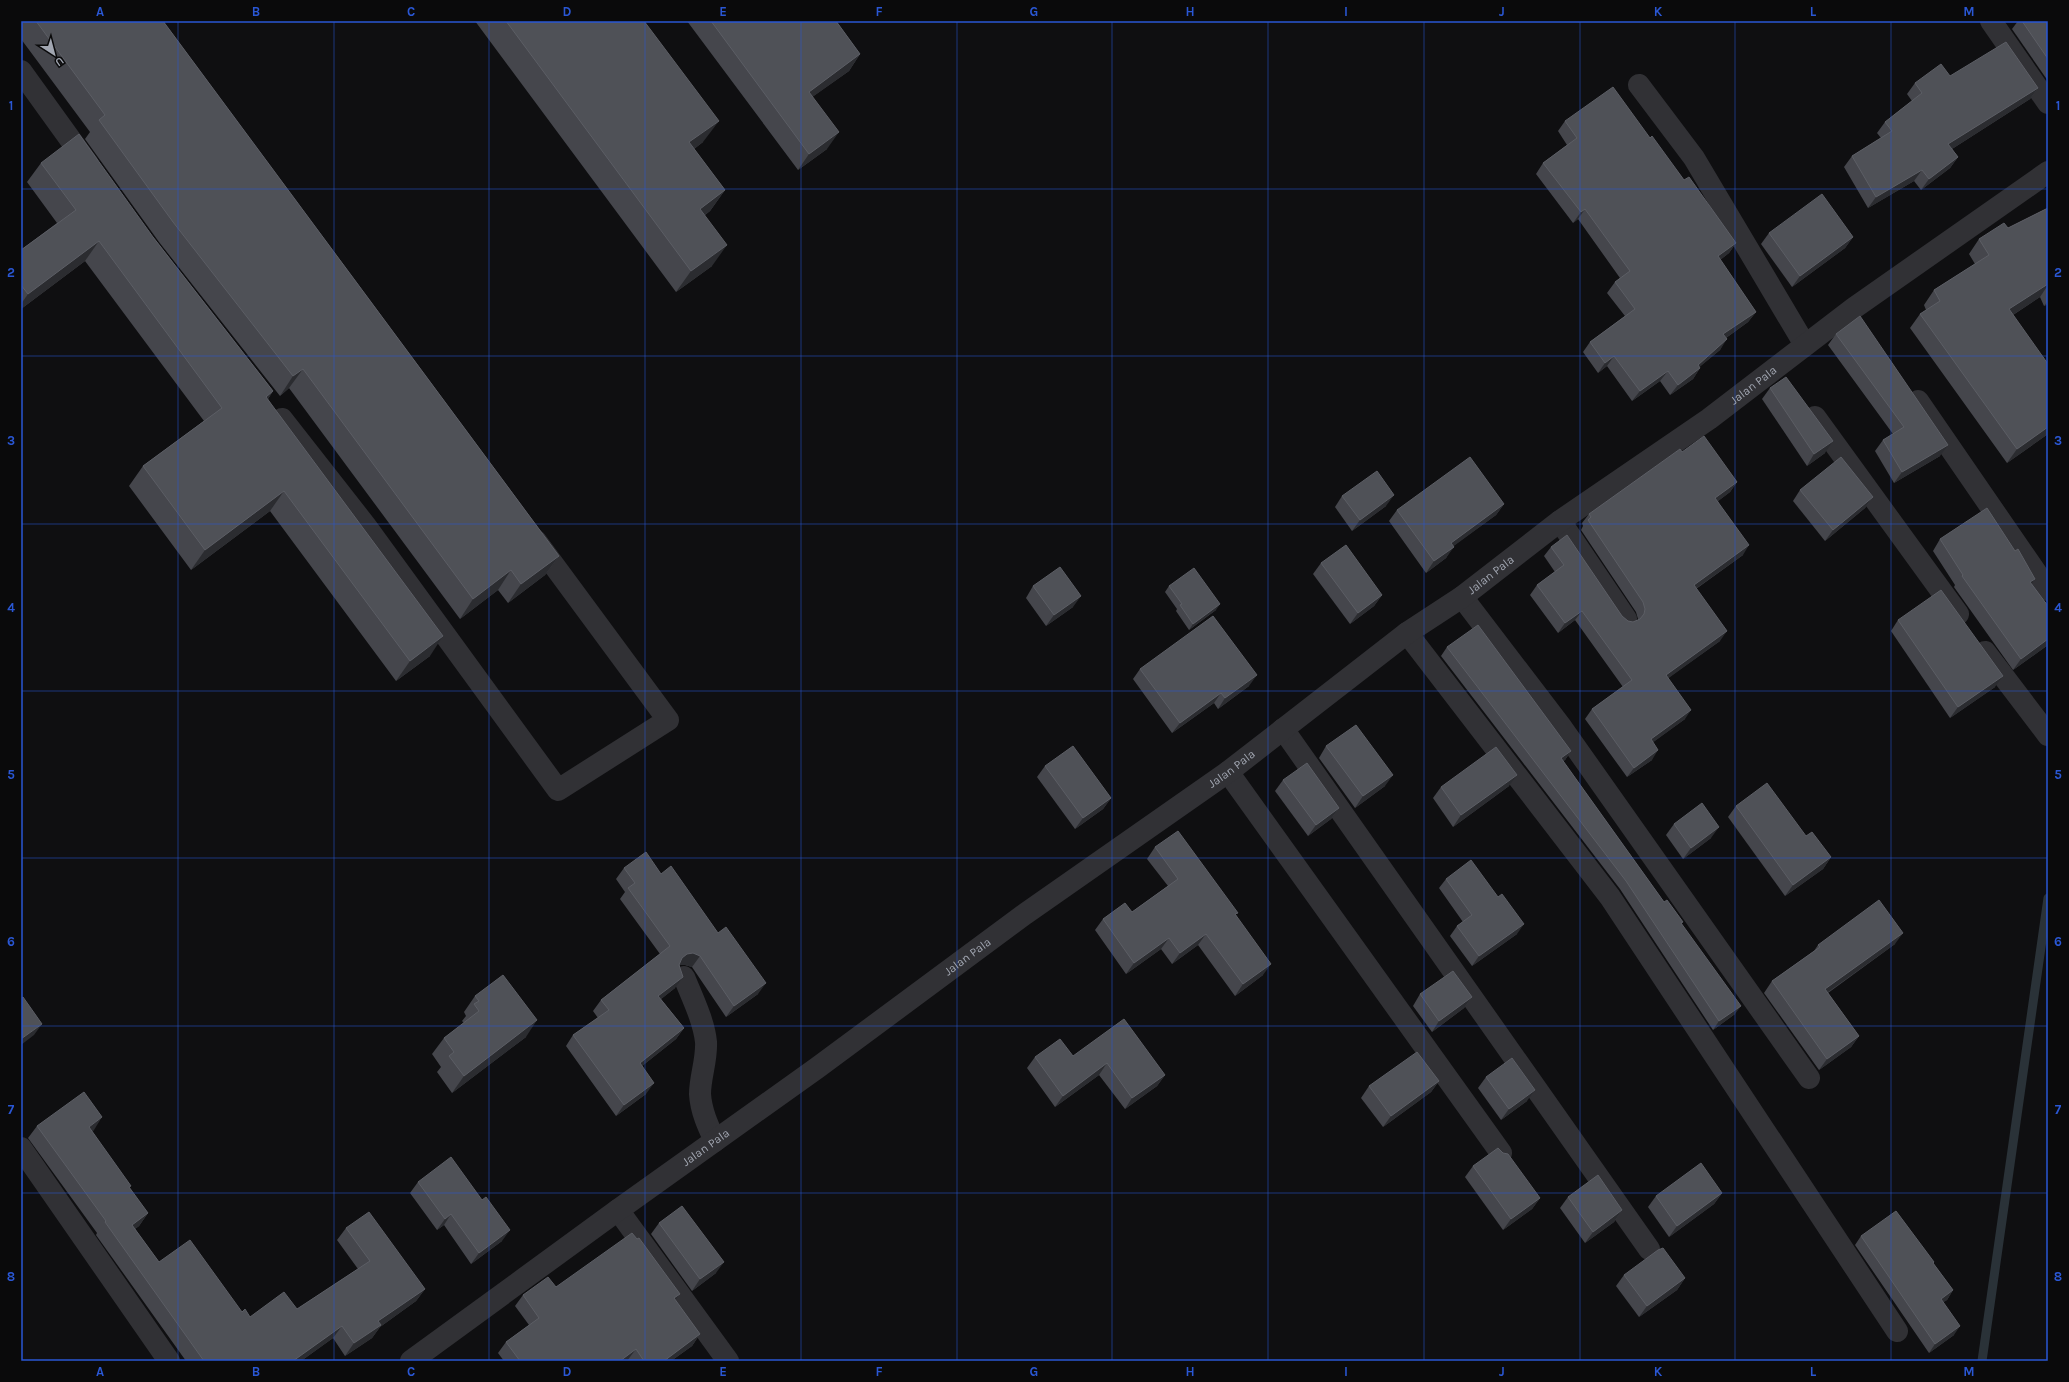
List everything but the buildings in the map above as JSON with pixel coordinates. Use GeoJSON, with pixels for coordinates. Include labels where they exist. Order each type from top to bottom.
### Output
{"type":"FeatureCollection","features":[{"type":"Feature","properties":{"kind":"street"},"geometry":{"type":"LineString","coordinates":[[1991,21],[2048,103]]}},
{"type":"Feature","properties":{"kind":"street"},"geometry":{"type":"LineString","coordinates":[[21,71],[99,179]]}},
{"type":"Feature","properties":{"kind":"street"},"geometry":{"type":"LineString","coordinates":[[1639,85],[1694,158],[1805,345]]}},
{"type":"Feature","properties":{"kind":"street","name":"Jalan Pala"},"geometry":{"type":"LineString","coordinates":[[411,1361],[1025,914],[1228,772],[1407,633],[1462,597],[1560,521],[1709,419],[1854,308],[2048,172]]}},
{"type":"Feature","properties":{"kind":"street"},"geometry":{"type":"LineString","coordinates":[[1854,308],[1867,328]]}},
{"type":"Feature","properties":{"kind":"street"},"geometry":{"type":"LineString","coordinates":[[1778,366],[1971,633],[2048,736]]}},
{"type":"Feature","properties":{"kind":"street"},"geometry":{"type":"LineString","coordinates":[[1908,387],[2048,590]]}},
{"type":"Feature","properties":{"kind":"street"},"geometry":{"type":"LineString","coordinates":[[272,406],[358,530],[558,790],[668,720],[526,528]]}},
{"type":"Feature","properties":{"kind":"street"},"geometry":{"type":"LineString","coordinates":[[1560,521],[1626,618]]}},
{"type":"Feature","properties":{"kind":"street"},"geometry":{"type":"LineString","coordinates":[[1462,597],[1562,728],[1809,1078]]}},
{"type":"Feature","properties":{"kind":"street"},"geometry":{"type":"LineString","coordinates":[[1407,633],[1610,897],[1897,1331]]}},
{"type":"Feature","properties":{"kind":"street"},"geometry":{"type":"LineString","coordinates":[[1283,728],[1649,1249]]}},
{"type":"Feature","properties":{"kind":"street"},"geometry":{"type":"LineString","coordinates":[[1228,772],[1502,1153]]}},
{"type":"Feature","properties":{"kind":"street"},"geometry":{"type":"LineString","coordinates":[[684,977],[706,1041],[705,1065],[700,1093],[704,1118],[714,1141]]}},
{"type":"Feature","properties":{"kind":"street"},"geometry":{"type":"LineString","coordinates":[[21,1148],[169,1361]]}},
{"type":"Feature","properties":{"kind":"street"},"geometry":{"type":"LineString","coordinates":[[618,1210],[728,1361]]}},
{"type":"Feature","properties":{"kind":"waterway"},"geometry":{"type":"LineString","coordinates":[[1982,1361],[2048,898]]}}]}
